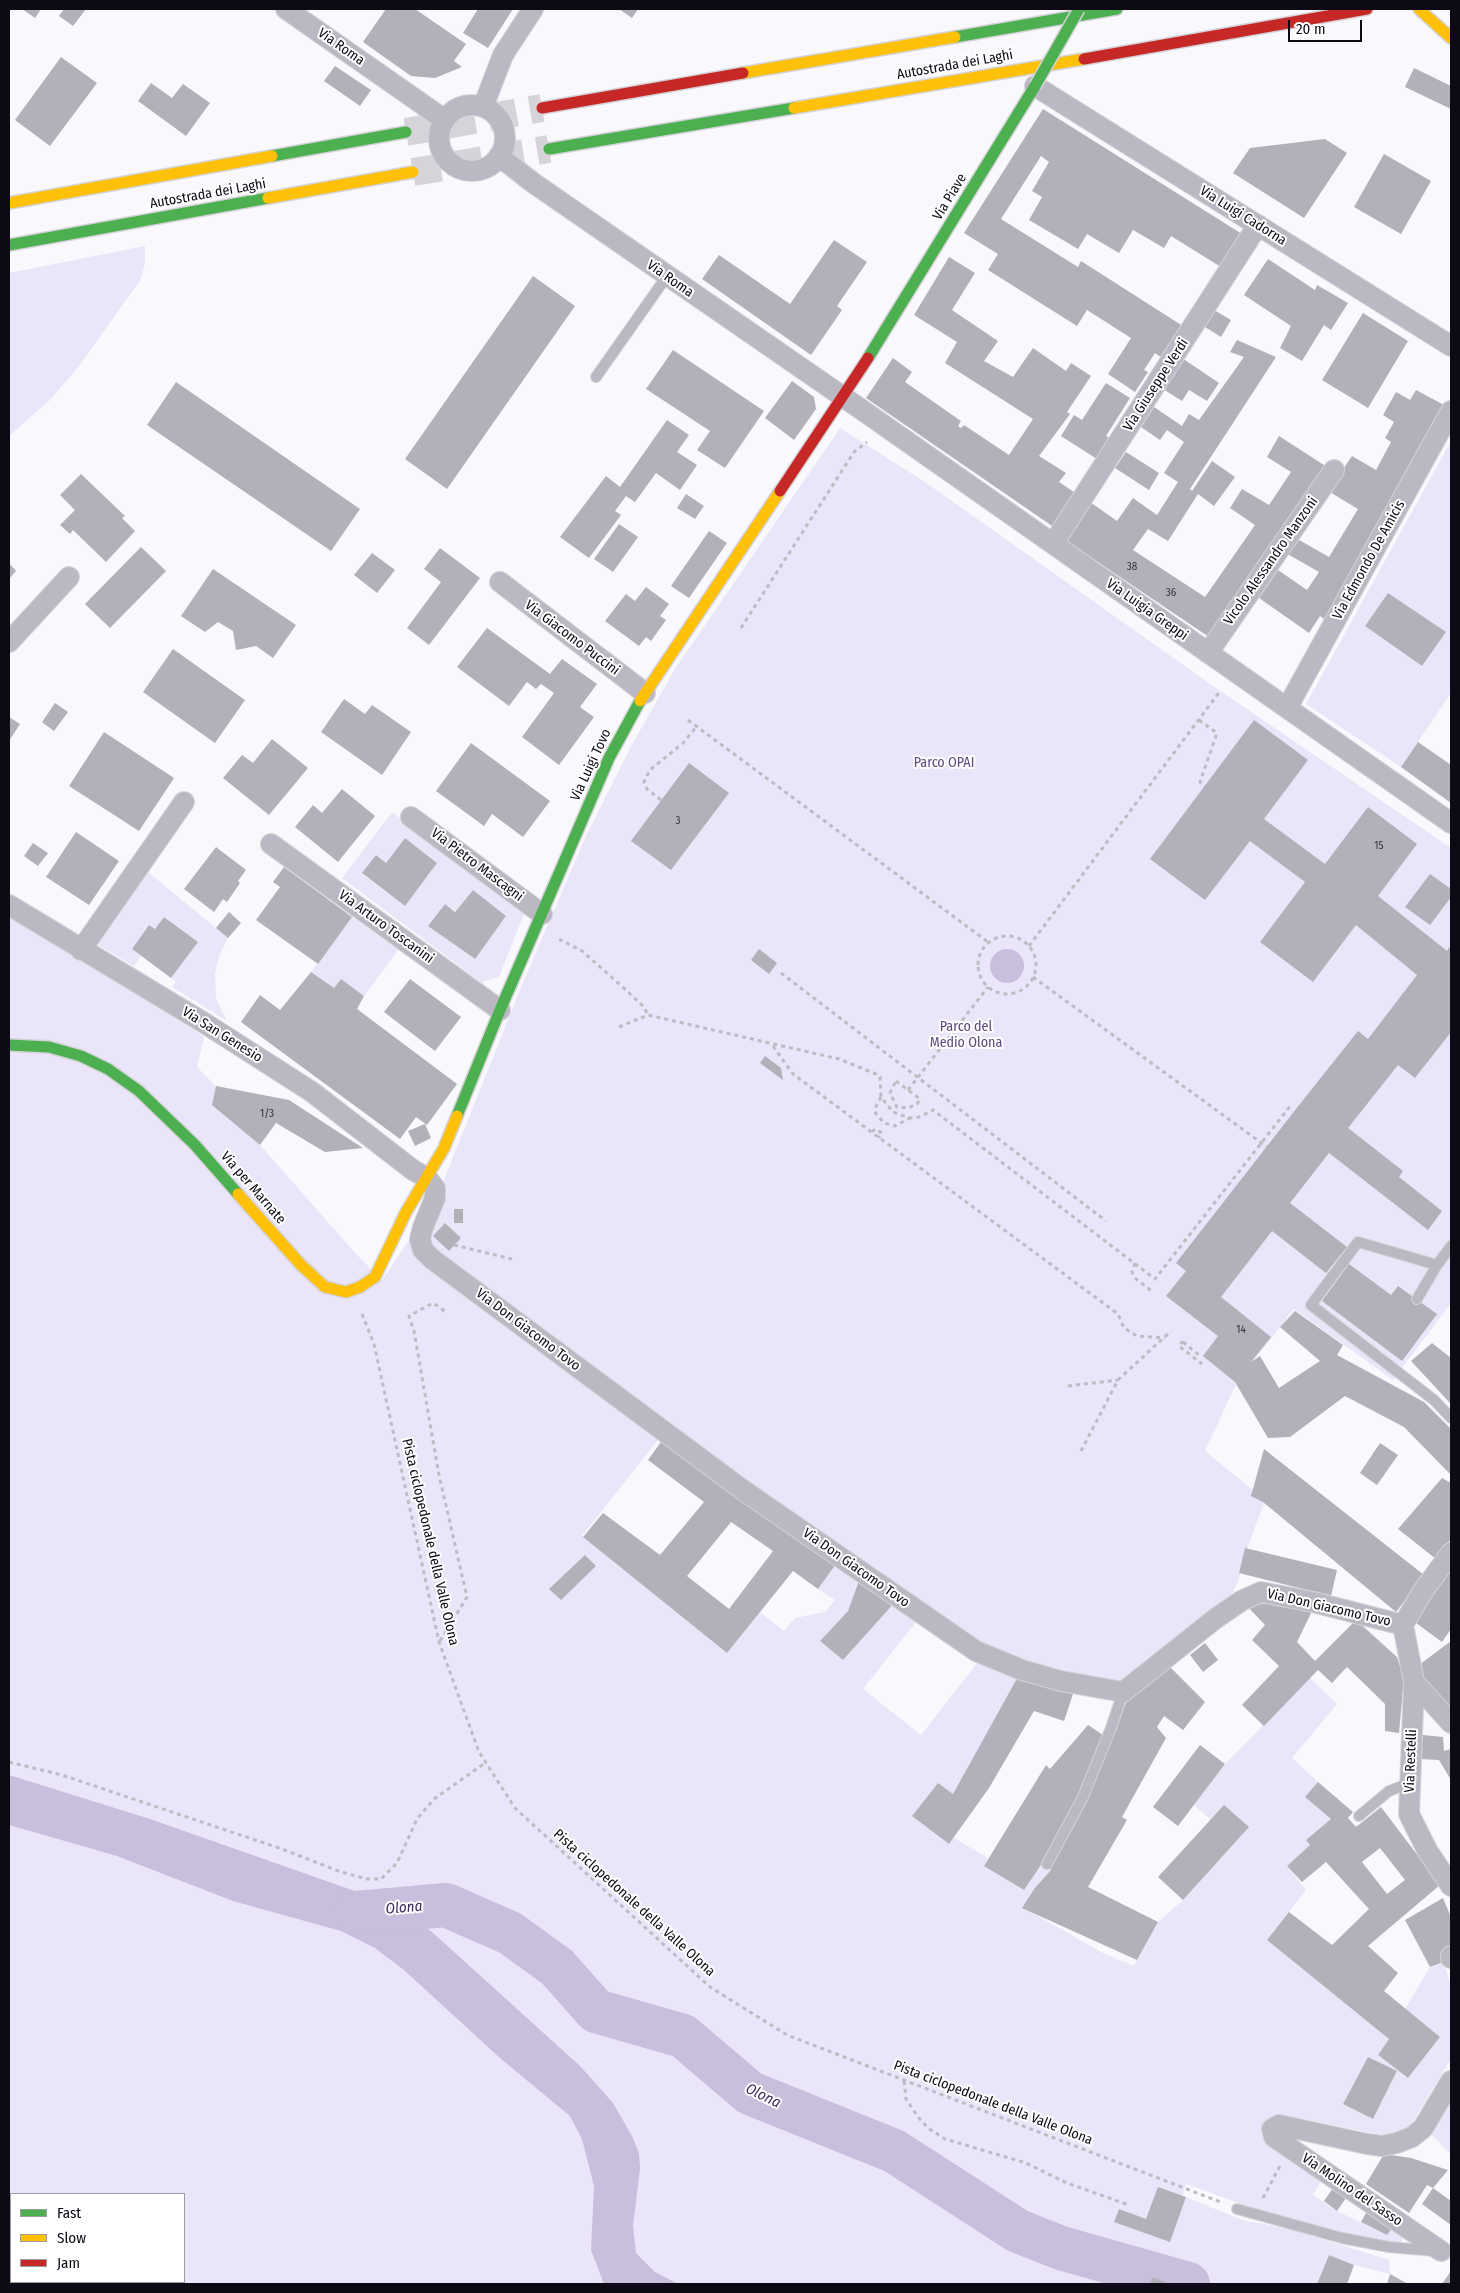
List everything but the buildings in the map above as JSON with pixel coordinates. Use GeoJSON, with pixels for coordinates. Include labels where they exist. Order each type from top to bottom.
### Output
{"type":"FeatureCollection","features":[{"type":"Feature","properties":{"kind":"main road","name":"Via Piave"},"geometry":{"type":"LineString","coordinates":[[843,398],[1035,86],[1079,9]]}},
{"type":"Feature","properties":{"kind":"main road","name":"Autostrada dei Laghi"},"geometry":{"type":"LineString","coordinates":[[542,108],[1117,9]]}},
{"type":"Feature","properties":{"kind":"main road","name":"Autostrada dei Laghi"},"geometry":{"type":"LineString","coordinates":[[549,149],[1367,9]]}},
{"type":"Feature","properties":{"kind":"main road"},"geometry":{"type":"LineString","coordinates":[[1419,9],[1451,38]]}},
{"type":"Feature","properties":{"kind":"main road","name":"Autostrada dei Laghi"},"geometry":{"type":"LineString","coordinates":[[9,203],[406,132]]}},
{"type":"Feature","properties":{"kind":"main road","name":"Autostrada dei Laghi"},"geometry":{"type":"LineString","coordinates":[[9,245],[414,172]]}},
{"type":"Feature","properties":{"kind":"main road","name":"Via Luigi Tovo"},"geometry":{"type":"LineString","coordinates":[[427,1178],[444,1148],[500,1010],[611,753],[645,693],[843,398]]}},
{"type":"Feature","properties":{"kind":"main road","name":"Via per Marnate"},"geometry":{"type":"LineString","coordinates":[[9,1045],[49,1047],[81,1056],[108,1069],[139,1091],[195,1145],[301,1265],[325,1286],[335,1291],[352,1291],[375,1277],[406,1212],[427,1178]]}},
{"type":"Feature","properties":{"kind":"street","name":"Via Roma"},"geometry":{"type":"LineString","coordinates":[[286,9],[445,120]]}},
{"type":"Feature","properties":{"kind":"street"},"geometry":{"type":"LineString","coordinates":[[482,107],[503,55],[533,9]]}},
{"type":"Feature","properties":{"kind":"street","name":"Via Luigi Cadorna"},"geometry":{"type":"LineString","coordinates":[[1035,86],[1451,346]]}},
{"type":"Feature","properties":{"kind":"street"},"geometry":{"type":"LineString","coordinates":[[472,105],[482,107],[499,118],[503,127],[505,137],[500,156],[492,165],[482,170],[470,171],[459,168],[446,157],[440,142],[440,131],[445,120],[452,112],[472,105]]}},
{"type":"Feature","properties":{"kind":"street","name":"Via Roma"},"geometry":{"type":"LineString","coordinates":[[500,156],[532,182],[843,398]]}},
{"type":"Feature","properties":{"kind":"street","name":"Via Giuseppe Verdi"},"geometry":{"type":"LineString","coordinates":[[1053,544],[1258,225]]}},
{"type":"Feature","properties":{"kind":"street","name":"Via Luigia Greppi"},"geometry":{"type":"LineString","coordinates":[[843,398],[1451,823]]}},
{"type":"Feature","properties":{"kind":"street","name":"Via Edmondo De Amicis"},"geometry":{"type":"LineString","coordinates":[[1287,708],[1451,411]]}},
{"type":"Feature","properties":{"kind":"street","name":"Vicolo Alessandro Manzoni"},"geometry":{"type":"LineString","coordinates":[[1208,653],[1334,470]]}},
{"type":"Feature","properties":{"kind":"street"},"geometry":{"type":"LineString","coordinates":[[9,642],[69,577]]}},
{"type":"Feature","properties":{"kind":"street","name":"Via Giacomo Puccini"},"geometry":{"type":"LineString","coordinates":[[500,582],[645,693]]}},
{"type":"Feature","properties":{"kind":"street"},"geometry":{"type":"LineString","coordinates":[[81,950],[184,802]]}},
{"type":"Feature","properties":{"kind":"street","name":"Via Pietro Mascagni"},"geometry":{"type":"LineString","coordinates":[[411,817],[542,914]]}},
{"type":"Feature","properties":{"kind":"street","name":"Via Arturo Toscanini"},"geometry":{"type":"LineString","coordinates":[[271,844],[500,1010]]}},
{"type":"Feature","properties":{"kind":"street","name":"Via San Genesio"},"geometry":{"type":"LineString","coordinates":[[9,905],[206,1024],[312,1092],[413,1170],[427,1178]]}},
{"type":"Feature","properties":{"kind":"street","name":"Via Don Giacomo Tovo"},"geometry":{"type":"LineString","coordinates":[[427,1178],[436,1193],[421,1233],[423,1250],[432,1259],[743,1490],[976,1651],[1022,1670],[1061,1682],[1123,1692],[1215,1619],[1240,1601],[1261,1592],[1313,1602],[1403,1625]]}},
{"type":"Feature","properties":{"kind":"street"},"geometry":{"type":"LineString","coordinates":[[1403,1625],[1423,1591],[1451,1553]]}},
{"type":"Feature","properties":{"kind":"street","name":"Via Restelli"},"geometry":{"type":"LineString","coordinates":[[1403,1625],[1414,1682],[1409,1814],[1427,1850],[1451,1886]]}},
{"type":"Feature","properties":{"kind":"street"},"geometry":{"type":"LineString","coordinates":[[1414,1682],[1451,1723]]}},
{"type":"Feature","properties":{"kind":"street","name":"Via Molino del Sasso"},"geometry":{"type":"LineString","coordinates":[[1441,2251],[1274,2137],[1272,2129],[1278,2125],[1382,2146],[1412,2137],[1423,2128],[1451,2081]]}},
{"type":"Feature","properties":{"kind":"lane"},"geometry":{"type":"LineString","coordinates":[[596,377],[667,276]]}},
{"type":"Feature","properties":{"kind":"lane"},"geometry":{"type":"LineString","coordinates":[[1437,1265],[1358,1242],[1311,1304],[1434,1400],[1451,1418]]}},
{"type":"Feature","properties":{"kind":"lane"},"geometry":{"type":"LineString","coordinates":[[1417,1299],[1437,1265],[1451,1246]]}},
{"type":"Feature","properties":{"kind":"lane"},"geometry":{"type":"LineString","coordinates":[[1047,1864],[1082,1799],[1111,1728],[1123,1692]]}},
{"type":"Feature","properties":{"kind":"lane"},"geometry":{"type":"LineString","coordinates":[[1359,1816],[1389,1791],[1410,1783]]}},
{"type":"Feature","properties":{"kind":"lane","name":"Via Molino del Sasso"},"geometry":{"type":"LineString","coordinates":[[1237,2209],[1342,2238],[1381,2246],[1441,2251]]}},
{"type":"Feature","properties":{"kind":"path"},"geometry":{"type":"LineString","coordinates":[[741,628],[854,452],[868,441]]}},
{"type":"Feature","properties":{"kind":"path"},"geometry":{"type":"LineString","coordinates":[[1028,946],[1221,690]]}},
{"type":"Feature","properties":{"kind":"path"},"geometry":{"type":"LineString","coordinates":[[688,720],[988,942]]}},
{"type":"Feature","properties":{"kind":"path"},"geometry":{"type":"LineString","coordinates":[[1199,720],[1217,733],[1200,782],[1204,786]]}},
{"type":"Feature","properties":{"kind":"path"},"geometry":{"type":"LineString","coordinates":[[661,800],[647,789],[644,782],[650,770],[683,743],[697,726]]}},
{"type":"Feature","properties":{"kind":"path"},"geometry":{"type":"LineString","coordinates":[[1013,936],[1028,946],[1036,960],[1034,977],[1029,985],[1013,994],[1004,994],[988,987],[981,979],[978,970],[982,950],[988,942],[996,938],[1013,936]]}},
{"type":"Feature","properties":{"kind":"path"},"geometry":{"type":"LineString","coordinates":[[557,939],[582,951],[644,1007],[648,1015]]}},
{"type":"Feature","properties":{"kind":"path"},"geometry":{"type":"LineString","coordinates":[[780,973],[1106,1221]]}},
{"type":"Feature","properties":{"kind":"path"},"geometry":{"type":"LineString","coordinates":[[1034,977],[1267,1147]]}},
{"type":"Feature","properties":{"kind":"path"},"geometry":{"type":"LineString","coordinates":[[908,1090],[988,987]]}},
{"type":"Feature","properties":{"kind":"path"},"geometry":{"type":"LineString","coordinates":[[618,1027],[648,1015],[839,1059],[876,1074],[880,1077],[881,1096],[875,1108],[876,1114],[884,1123],[895,1126],[910,1118],[918,1117],[933,1110],[1155,1279],[1291,1105]]}},
{"type":"Feature","properties":{"kind":"path"},"geometry":{"type":"LineString","coordinates":[[773,1045],[793,1074],[1118,1314],[1124,1328],[1137,1336],[1165,1338]]}},
{"type":"Feature","properties":{"kind":"path"},"geometry":{"type":"LineString","coordinates":[[896,1081],[920,1099],[913,1107],[897,1107],[890,1093],[896,1081]]}},
{"type":"Feature","properties":{"kind":"path"},"geometry":{"type":"LineString","coordinates":[[881,1096],[893,1112],[910,1118]]}},
{"type":"Feature","properties":{"kind":"path"},"geometry":{"type":"LineString","coordinates":[[893,1112],[897,1107]]}},
{"type":"Feature","properties":{"kind":"path"},"geometry":{"type":"LineString","coordinates":[[878,1131],[884,1123]]}},
{"type":"Feature","properties":{"kind":"path"},"geometry":{"type":"LineString","coordinates":[[872,1132],[875,1129],[882,1133],[879,1138]]}},
{"type":"Feature","properties":{"kind":"path"},"geometry":{"type":"LineString","coordinates":[[454,1245],[512,1259]]}},
{"type":"Feature","properties":{"kind":"path"},"geometry":{"type":"LineString","coordinates":[[1135,1263],[1132,1272],[1136,1279],[1153,1292]]}},
{"type":"Feature","properties":{"kind":"path"},"geometry":{"type":"LineString","coordinates":[[439,1642],[468,1597],[439,1475],[414,1331],[408,1316],[433,1303],[446,1312]]}},
{"type":"Feature","properties":{"kind":"path","name":"Pista ciclopedonale della Valle Olona"},"geometry":{"type":"LineString","coordinates":[[360,1310],[374,1344],[439,1642],[479,1752],[515,1808],[710,1987],[787,2035],[1237,2209]]}},
{"type":"Feature","properties":{"kind":"path"},"geometry":{"type":"LineString","coordinates":[[1081,1451],[1118,1380],[1171,1331]]}},
{"type":"Feature","properties":{"kind":"path"},"geometry":{"type":"LineString","coordinates":[[1200,1354],[1183,1342],[1180,1346],[1202,1364]]}},
{"type":"Feature","properties":{"kind":"path"},"geometry":{"type":"LineString","coordinates":[[1068,1386],[1118,1380]]}},
{"type":"Feature","properties":{"kind":"path"},"geometry":{"type":"LineString","coordinates":[[9,1762],[62,1775],[273,1846],[342,1872],[380,1879],[397,1863],[417,1819],[434,1799],[486,1763]]}},
{"type":"Feature","properties":{"kind":"path"},"geometry":{"type":"LineString","coordinates":[[904,2080],[906,2099],[918,2117],[928,2128],[946,2139],[1026,2163],[1067,2183],[1129,2205]]}},
{"type":"Feature","properties":{"kind":"path"},"geometry":{"type":"LineString","coordinates":[[1255,2214],[1290,2148]]}},
{"type":"Feature","properties":{"kind":"green space"},"geometry":{"type":"Polygon","coordinates":[[[145,246],[145,263],[141,279],[79,366],[50,400],[9,436],[9,273],[145,246]]]}},
{"type":"Feature","properties":{"kind":"green space","name":"Parco del Medio Olona"},"geometry":{"type":"Polygon","coordinates":[[[840,428],[925,482],[1213,686],[1451,848],[1451,1303],[1393,1380],[1294,1309],[1237,1382],[1205,1451],[1265,1500],[1248,1546],[1238,1581],[1230,1598],[1123,1692],[1022,1670],[665,1431],[582,1536],[727,1653],[760,1612],[784,1631],[795,1618],[825,1612],[835,1600],[818,1589],[836,1564],[861,1575],[848,1611],[820,1641],[843,1660],[896,1601],[920,1617],[863,1689],[921,1735],[978,1662],[1019,1676],[953,1794],[938,1783],[912,1816],[949,1844],[954,1838],[988,1858],[984,1866],[1024,1890],[1043,1863],[1051,1870],[1034,1889],[1022,1907],[1103,1953],[1134,1966],[1158,1922],[1183,1900],[1248,1828],[1211,1820],[1194,1805],[1225,1764],[1310,1678],[1337,1704],[1292,1758],[1318,1782],[1306,1798],[1331,1819],[1306,1840],[1310,1845],[1287,1866],[1306,1890],[1267,1940],[1389,2039],[1378,2055],[1408,2078],[1440,2037],[1405,2009],[1430,1967],[1443,1962],[1451,1985],[1451,2059],[1410,2126],[1404,2130],[1386,2136],[1300,2118],[1283,2142],[1324,2176],[1313,2195],[1337,2211],[1387,2235],[1394,2226],[1402,2235],[1402,2241],[1396,2244],[1297,2224],[1186,2184],[1169,2241],[1186,2197],[1242,2220],[1290,2229],[1389,2260],[1390,2274],[1354,2265],[1329,2255],[1317,2284],[9,2284],[9,912],[204,1037],[197,1067],[216,1086],[213,1105],[260,1145],[356,1254],[382,1280],[435,1202],[522,985],[586,836],[630,748],[675,669],[840,428]],[[1368,2057],[1343,2104],[1373,2119],[1397,2072],[1368,2057]]]}},
{"type":"Feature","properties":{"kind":"green space"},"geometry":{"type":"Polygon","coordinates":[[[1451,441],[1451,693],[1401,767],[1306,704],[1451,441]],[[1388,593],[1365,626],[1422,666],[1445,632],[1388,593]]]}},
{"type":"Feature","properties":{"kind":"green space"},"geometry":{"type":"Polygon","coordinates":[[[392,812],[525,911],[499,977],[481,982],[342,878],[392,812]],[[405,838],[386,863],[376,855],[362,874],[405,906],[437,863],[405,838]],[[473,890],[455,911],[445,904],[429,926],[474,959],[506,916],[473,890]]]}},
{"type":"Feature","properties":{"kind":"green space"},"geometry":{"type":"Polygon","coordinates":[[[148,872],[228,938],[219,956],[215,973],[216,999],[227,1021],[172,987],[176,982],[171,978],[198,942],[165,917],[155,929],[149,925],[132,949],[141,956],[134,966],[98,945],[148,872]]]}},
{"type":"Feature","properties":{"kind":"green space"},"geometry":{"type":"Polygon","coordinates":[[[352,917],[398,950],[364,996],[341,979],[334,988],[311,972],[352,917]]]}},
{"type":"Feature","properties":{"kind":"green space"},"geometry":{"type":"Polygon","coordinates":[[[1451,2093],[1451,2155],[1429,2132],[1451,2093]]]}},
{"type":"Feature","properties":{"kind":"shaded area"},"geometry":{"type":"Polygon","coordinates":[[[1007,949],[1014,950],[1019,954],[1023,959],[1023,973],[1019,978],[1014,982],[1007,983],[1000,982],[995,978],[991,973],[990,966],[991,959],[995,954],[1000,950],[1007,949]]]}},
{"type":"Feature","properties":{"kind":"shaded area"},"geometry":{"type":"Polygon","coordinates":[[[9,1775],[150,1819],[369,1896],[412,1917],[432,1932],[580,2066],[613,2103],[632,2136],[639,2153],[640,2169],[633,2226],[636,2253],[655,2272],[678,2284],[604,2284],[591,2250],[594,2186],[582,2139],[570,2116],[500,2058],[404,1970],[375,1948],[341,1931],[233,1901],[117,1856],[9,1825],[9,1775]]]}},
{"type":"Feature","properties":{"kind":"waterway","name":"Olona"},"geometry":{"type":"LineString","coordinates":[[356,1913],[446,1905],[510,1933],[557,1967],[596,2011],[683,2036],[750,2093],[894,2151],[1018,2231],[1061,2248],[1188,2284]]}},
{"type":"Feature","properties":{"kind":"tunnel"},"geometry":{"type":"LineString","coordinates":[[406,132],[542,108]]}},
{"type":"Feature","properties":{"kind":"tunnel"},"geometry":{"type":"LineString","coordinates":[[413,172],[549,149]]}},
{"type":"Feature","properties":{"kind":"traffic: fast"},"geometry":{"type":"LineString","coordinates":[[1035,86],[1079,9]]}},
{"type":"Feature","properties":{"kind":"traffic: fast"},"geometry":{"type":"LineString","coordinates":[[955,37],[1117,9]]}},
{"type":"Feature","properties":{"kind":"traffic: fast"},"geometry":{"type":"LineString","coordinates":[[868,358],[1035,86]]}},
{"type":"Feature","properties":{"kind":"traffic: fast"},"geometry":{"type":"LineString","coordinates":[[549,149],[794,108]]}},
{"type":"Feature","properties":{"kind":"traffic: fast"},"geometry":{"type":"LineString","coordinates":[[272,156],[406,132]]}},
{"type":"Feature","properties":{"kind":"traffic: fast"},"geometry":{"type":"LineString","coordinates":[[9,245],[268,198]]}},
{"type":"Feature","properties":{"kind":"traffic: fast"},"geometry":{"type":"LineString","coordinates":[[457,1116],[500,1010],[609,758],[640,701]]}},
{"type":"Feature","properties":{"kind":"traffic: fast"},"geometry":{"type":"LineString","coordinates":[[9,1045],[49,1047],[81,1056],[108,1069],[139,1091],[195,1145],[238,1194]]}},
{"type":"Feature","properties":{"kind":"traffic: slow"},"geometry":{"type":"LineString","coordinates":[[1419,9],[1451,38]]}},
{"type":"Feature","properties":{"kind":"traffic: slow"},"geometry":{"type":"LineString","coordinates":[[743,73],[955,37]]}},
{"type":"Feature","properties":{"kind":"traffic: slow"},"geometry":{"type":"LineString","coordinates":[[794,108],[1084,59]]}},
{"type":"Feature","properties":{"kind":"traffic: slow"},"geometry":{"type":"LineString","coordinates":[[9,203],[272,156]]}},
{"type":"Feature","properties":{"kind":"traffic: slow"},"geometry":{"type":"LineString","coordinates":[[268,198],[413,172]]}},
{"type":"Feature","properties":{"kind":"traffic: slow"},"geometry":{"type":"LineString","coordinates":[[640,701],[780,491]]}},
{"type":"Feature","properties":{"kind":"traffic: slow"},"geometry":{"type":"LineString","coordinates":[[238,1194],[301,1265],[325,1287],[346,1292],[360,1287],[375,1277],[406,1212],[444,1148],[457,1116]]}},
{"type":"Feature","properties":{"kind":"traffic: jam"},"geometry":{"type":"LineString","coordinates":[[1084,59],[1367,9]]}},
{"type":"Feature","properties":{"kind":"traffic: jam"},"geometry":{"type":"LineString","coordinates":[[542,108],[743,73]]}},
{"type":"Feature","properties":{"kind":"traffic: jam"},"geometry":{"type":"LineString","coordinates":[[780,491],[868,358]]}},
{"type":"Feature","properties":{"kind":"park label","name":"Parco OPAI"},"geometry":{"type":"Point","coordinates":[944,763]}}]}
